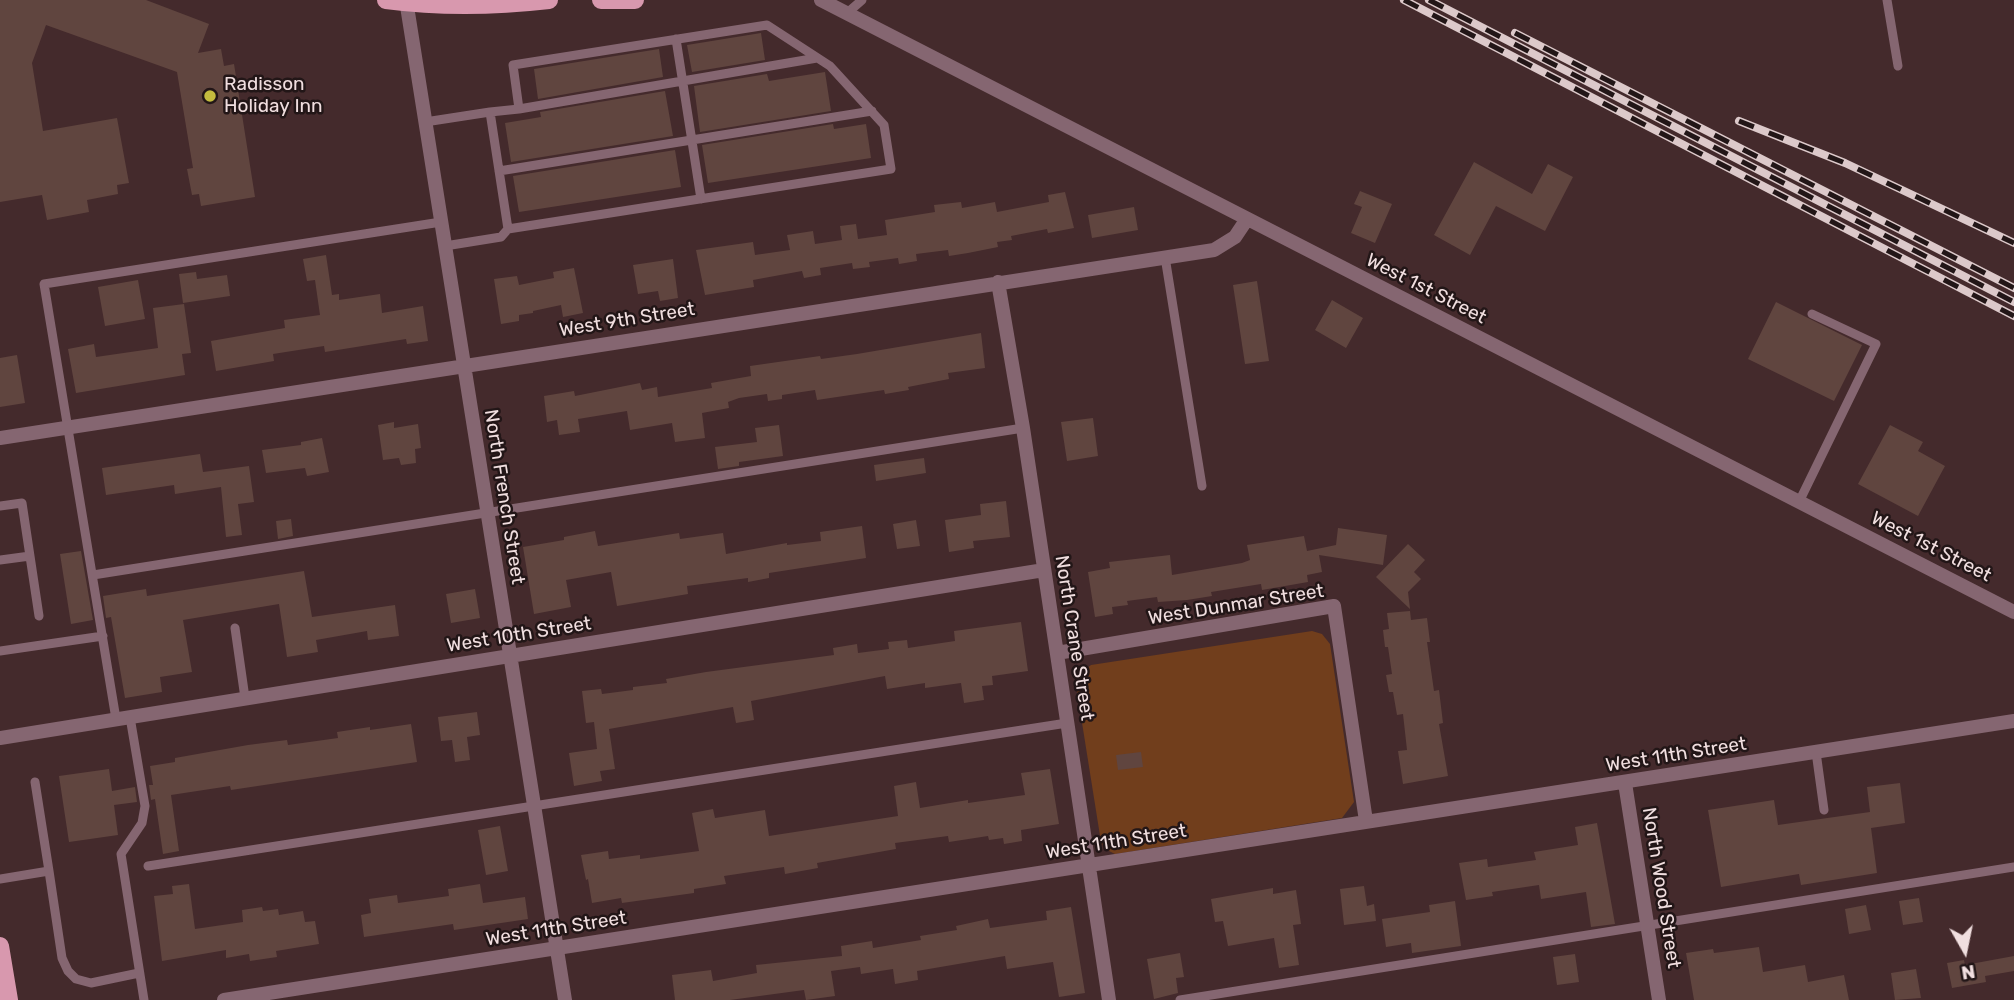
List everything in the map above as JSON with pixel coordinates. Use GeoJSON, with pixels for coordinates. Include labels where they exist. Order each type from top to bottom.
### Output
{"type":"FeatureCollection","features":[{"type":"Feature","properties":{"kind":"main road"},"geometry":{"type":"LineString","coordinates":[[386,0],[491,4],[550,0]]}},
{"type":"Feature","properties":{"kind":"main road"},"geometry":{"type":"LineString","coordinates":[[601,0],[635,0]]}},
{"type":"Feature","properties":{"kind":"main road"},"geometry":{"type":"LineString","coordinates":[[0,946],[3,979],[9,1000]]}},
{"type":"Feature","properties":{"kind":"street","name":"West 1st Street"},"geometry":{"type":"LineString","coordinates":[[821,0],[2014,611]]}},
{"type":"Feature","properties":{"kind":"street","name":"North French Street"},"geometry":{"type":"LineString","coordinates":[[406,1],[565,1000]]}},
{"type":"Feature","properties":{"kind":"street","name":"West 9th Street"},"geometry":{"type":"LineString","coordinates":[[0,438],[1214,250],[1235,237],[1247,219]]}},
{"type":"Feature","properties":{"kind":"street","name":"North Crane Street"},"geometry":{"type":"LineString","coordinates":[[998,282],[1023,428],[1109,1000]]}},
{"type":"Feature","properties":{"kind":"street","name":"West 10th Street"},"geometry":{"type":"LineString","coordinates":[[0,738],[1044,570]]}},
{"type":"Feature","properties":{"kind":"street","name":"West Dunmar Street"},"geometry":{"type":"LineString","coordinates":[[1057,653],[1334,606],[1366,821]]}},
{"type":"Feature","properties":{"kind":"street","name":"West 11th Street"},"geometry":{"type":"LineString","coordinates":[[224,1000],[2014,721]]}},
{"type":"Feature","properties":{"kind":"street","name":"North Wood Street"},"geometry":{"type":"LineString","coordinates":[[1625,783],[1659,1000]]}},
{"type":"Feature","properties":{"kind":"lane"},"geometry":{"type":"LineString","coordinates":[[846,14],[862,0]]}},
{"type":"Feature","properties":{"kind":"lane"},"geometry":{"type":"LineString","coordinates":[[1887,0],[1898,66]]}},
{"type":"Feature","properties":{"kind":"lane"},"geometry":{"type":"LineString","coordinates":[[445,246],[501,237],[508,229],[891,169],[884,125],[872,111],[830,66],[767,25],[513,65],[519,109]]}},
{"type":"Feature","properties":{"kind":"lane"},"geometry":{"type":"LineString","coordinates":[[676,39],[701,199]]}},
{"type":"Feature","properties":{"kind":"lane"},"geometry":{"type":"LineString","coordinates":[[425,122],[519,109],[818,58]]}},
{"type":"Feature","properties":{"kind":"lane"},"geometry":{"type":"LineString","coordinates":[[499,171],[872,111]]}},
{"type":"Feature","properties":{"kind":"lane"},"geometry":{"type":"LineString","coordinates":[[490,112],[508,229]]}},
{"type":"Feature","properties":{"kind":"lane"},"geometry":{"type":"LineString","coordinates":[[144,1000],[121,854],[142,823],[145,806],[103,636],[44,284],[441,222]]}},
{"type":"Feature","properties":{"kind":"lane"},"geometry":{"type":"LineString","coordinates":[[1165,257],[1202,486]]}},
{"type":"Feature","properties":{"kind":"lane"},"geometry":{"type":"LineString","coordinates":[[1800,502],[1876,344],[1812,314]]}},
{"type":"Feature","properties":{"kind":"lane"},"geometry":{"type":"LineString","coordinates":[[93,575],[1023,428]]}},
{"type":"Feature","properties":{"kind":"lane"},"geometry":{"type":"LineString","coordinates":[[0,506],[22,503],[39,616]]}},
{"type":"Feature","properties":{"kind":"lane"},"geometry":{"type":"LineString","coordinates":[[0,560],[30,556]]}},
{"type":"Feature","properties":{"kind":"lane"},"geometry":{"type":"LineString","coordinates":[[234,628],[245,698]]}},
{"type":"Feature","properties":{"kind":"lane"},"geometry":{"type":"LineString","coordinates":[[0,651],[103,636]]}},
{"type":"Feature","properties":{"kind":"lane"},"geometry":{"type":"LineString","coordinates":[[148,866],[1067,723]]}},
{"type":"Feature","properties":{"kind":"lane"},"geometry":{"type":"LineString","coordinates":[[1816,752],[1824,810]]}},
{"type":"Feature","properties":{"kind":"lane"},"geometry":{"type":"LineString","coordinates":[[35,782],[62,958],[68,971],[76,979],[91,982],[139,973]]}},
{"type":"Feature","properties":{"kind":"lane"},"geometry":{"type":"LineString","coordinates":[[1180,1000],[2014,867]]}},
{"type":"Feature","properties":{"kind":"lane"},"geometry":{"type":"LineString","coordinates":[[0,879],[50,871]]}},
{"type":"Feature","properties":{"kind":"shaded area"},"geometry":{"type":"Polygon","coordinates":[[[1312,631],[1322,634],[1330,644],[1354,802],[1342,818],[1115,854],[1105,849],[1101,842],[1076,685],[1082,672],[1091,665],[1312,631]]]}},
{"type":"Feature","properties":{"kind":"building","name":"Radisson Holiday Inn"},"geometry":{"type":"Polygon","coordinates":[[[0,0],[146,0],[209,24],[198,53],[221,49],[224,66],[234,64],[255,197],[201,206],[199,194],[192,195],[187,169],[193,168],[177,72],[46,25],[32,63],[43,131],[117,118],[129,183],[117,185],[118,194],[87,200],[89,212],[47,220],[42,195],[0,202],[0,0]]]}},
{"type":"Feature","properties":{"kind":"building"},"geometry":{"type":"Polygon","coordinates":[[[761,33],[765,60],[692,72],[687,45],[761,33]]]}},
{"type":"Feature","properties":{"kind":"building"},"geometry":{"type":"Polygon","coordinates":[[[659,49],[663,77],[538,99],[534,69],[659,49]]]}},
{"type":"Feature","properties":{"kind":"building"},"geometry":{"type":"Polygon","coordinates":[[[825,72],[831,111],[700,132],[694,86],[767,74],[769,81],[825,72]]]}},
{"type":"Feature","properties":{"kind":"building"},"geometry":{"type":"Polygon","coordinates":[[[665,91],[673,136],[511,162],[505,123],[541,117],[540,112],[665,91]]]}},
{"type":"Feature","properties":{"kind":"building"},"geometry":{"type":"Polygon","coordinates":[[[833,124],[834,129],[866,124],[871,158],[708,183],[702,145],[833,124]]]}},
{"type":"Feature","properties":{"kind":"building"},"geometry":{"type":"Polygon","coordinates":[[[675,150],[681,187],[519,212],[513,176],[675,150]]]}},
{"type":"Feature","properties":{"kind":"building"},"geometry":{"type":"Polygon","coordinates":[[[1474,162],[1532,194],[1548,164],[1573,177],[1545,231],[1496,206],[1470,255],[1434,235],[1474,162]]]}},
{"type":"Feature","properties":{"kind":"building"},"geometry":{"type":"Polygon","coordinates":[[[1360,191],[1392,204],[1375,243],[1351,233],[1362,207],[1354,204],[1360,191]]]}},
{"type":"Feature","properties":{"kind":"building"},"geometry":{"type":"Polygon","coordinates":[[[1065,192],[1074,228],[1048,233],[1047,229],[1011,236],[1012,240],[997,242],[998,247],[968,253],[949,256],[948,250],[916,254],[917,261],[899,264],[898,258],[869,262],[870,267],[853,269],[852,263],[820,268],[821,275],[804,278],[802,271],[753,280],[754,287],[705,295],[696,250],[753,242],[755,255],[790,250],[787,235],[813,231],[815,244],[842,240],[840,226],[856,224],[858,239],[887,235],[885,220],[935,212],[934,205],[961,202],[962,208],[995,202],[997,212],[1049,202],[1048,195],[1065,192]]]}},
{"type":"Feature","properties":{"kind":"building"},"geometry":{"type":"Polygon","coordinates":[[[1134,207],[1138,230],[1092,238],[1088,215],[1134,207]]]}},
{"type":"Feature","properties":{"kind":"building"},"geometry":{"type":"Polygon","coordinates":[[[326,255],[332,295],[339,294],[339,300],[380,294],[382,313],[423,306],[428,341],[407,344],[406,339],[325,352],[324,346],[273,354],[274,361],[216,371],[211,341],[285,328],[284,320],[320,315],[315,280],[307,281],[303,259],[326,255]]]}},
{"type":"Feature","properties":{"kind":"building"},"geometry":{"type":"Polygon","coordinates":[[[673,259],[678,298],[660,301],[658,291],[638,294],[633,265],[673,259]]]}},
{"type":"Feature","properties":{"kind":"building"},"geometry":{"type":"Polygon","coordinates":[[[574,268],[583,313],[563,317],[561,305],[519,315],[519,321],[501,324],[494,279],[517,276],[519,285],[554,278],[553,272],[574,268]]]}},
{"type":"Feature","properties":{"kind":"building"},"geometry":{"type":"Polygon","coordinates":[[[196,272],[197,279],[227,275],[230,296],[183,303],[179,274],[196,272]]]}},
{"type":"Feature","properties":{"kind":"building"},"geometry":{"type":"Polygon","coordinates":[[[138,280],[145,319],[105,326],[98,287],[138,280]]]}},
{"type":"Feature","properties":{"kind":"building"},"geometry":{"type":"Polygon","coordinates":[[[1257,281],[1269,361],[1245,364],[1233,285],[1257,281]]]}},
{"type":"Feature","properties":{"kind":"building"},"geometry":{"type":"Polygon","coordinates":[[[1332,300],[1363,318],[1346,348],[1315,330],[1332,300]]]}},
{"type":"Feature","properties":{"kind":"building"},"geometry":{"type":"Polygon","coordinates":[[[1776,302],[1862,345],[1834,401],[1748,359],[1776,302]]]}},
{"type":"Feature","properties":{"kind":"building"},"geometry":{"type":"Polygon","coordinates":[[[184,304],[191,353],[182,354],[185,375],[76,393],[68,349],[94,344],[96,357],[158,348],[153,308],[184,304]]]}},
{"type":"Feature","properties":{"kind":"building"},"geometry":{"type":"Polygon","coordinates":[[[981,333],[985,368],[948,373],[949,379],[885,394],[884,390],[817,400],[815,390],[782,395],[782,399],[768,401],[767,394],[739,398],[728,402],[729,408],[702,413],[705,438],[675,442],[672,423],[630,430],[627,411],[578,419],[580,432],[559,435],[557,420],[547,422],[544,396],[574,391],[575,396],[640,383],[642,390],[657,387],[658,397],[712,388],[711,383],[751,376],[750,366],[820,356],[821,359],[857,354],[981,333]]]}},
{"type":"Feature","properties":{"kind":"building"},"geometry":{"type":"Polygon","coordinates":[[[17,355],[25,403],[0,407],[0,358],[17,355]]]}},
{"type":"Feature","properties":{"kind":"building"},"geometry":{"type":"Polygon","coordinates":[[[1093,418],[1098,456],[1067,461],[1061,422],[1093,418]]]}},
{"type":"Feature","properties":{"kind":"building"},"geometry":{"type":"Polygon","coordinates":[[[394,422],[394,428],[418,424],[421,448],[415,449],[416,463],[401,465],[399,458],[383,460],[378,425],[394,422]]]}},
{"type":"Feature","properties":{"kind":"building"},"geometry":{"type":"Polygon","coordinates":[[[779,425],[783,456],[739,462],[739,466],[718,469],[715,447],[757,442],[755,428],[779,425]]]}},
{"type":"Feature","properties":{"kind":"building"},"geometry":{"type":"Polygon","coordinates":[[[1890,425],[1923,442],[1918,451],[1945,466],[1918,516],[1858,484],[1890,425]]]}},
{"type":"Feature","properties":{"kind":"building"},"geometry":{"type":"Polygon","coordinates":[[[322,438],[329,472],[307,476],[305,468],[266,473],[262,450],[301,445],[301,442],[322,438]]]}},
{"type":"Feature","properties":{"kind":"building"},"geometry":{"type":"Polygon","coordinates":[[[200,454],[203,472],[249,466],[254,502],[238,504],[242,535],[226,537],[221,487],[175,494],[174,485],[106,495],[102,468],[200,454]]]}},
{"type":"Feature","properties":{"kind":"building"},"geometry":{"type":"Polygon","coordinates":[[[924,458],[926,473],[876,481],[874,465],[924,458]]]}},
{"type":"Feature","properties":{"kind":"building"},"geometry":{"type":"Polygon","coordinates":[[[1006,501],[1010,537],[973,541],[974,548],[949,552],[945,520],[981,515],[980,504],[1006,501]]]}},
{"type":"Feature","properties":{"kind":"building"},"geometry":{"type":"Polygon","coordinates":[[[291,519],[293,536],[278,539],[276,521],[291,519]]]}},
{"type":"Feature","properties":{"kind":"building"},"geometry":{"type":"Polygon","coordinates":[[[916,520],[920,546],[897,549],[893,524],[916,520]]]}},
{"type":"Feature","properties":{"kind":"building"},"geometry":{"type":"Polygon","coordinates":[[[862,526],[866,558],[769,573],[769,578],[748,582],[748,578],[687,586],[688,594],[617,606],[611,572],[566,580],[571,607],[534,614],[523,547],[595,531],[598,546],[679,533],[680,539],[723,533],[726,554],[787,543],[821,541],[820,532],[862,526]]]}},
{"type":"Feature","properties":{"kind":"building"},"geometry":{"type":"Polygon","coordinates":[[[1338,528],[1387,535],[1383,565],[1319,555],[1322,572],[1307,575],[1308,582],[1262,590],[1261,584],[1211,592],[1212,596],[1187,600],[1158,602],[1157,597],[1127,601],[1128,605],[1112,607],[1113,614],[1095,617],[1088,572],[1110,568],[1109,562],[1170,555],[1172,575],[1250,560],[1247,545],[1304,536],[1307,551],[1336,545],[1338,528]]]}},
{"type":"Feature","properties":{"kind":"building"},"geometry":{"type":"Polygon","coordinates":[[[1408,544],[1425,560],[1414,572],[1421,579],[1408,592],[1410,609],[1376,577],[1408,544]]]}},
{"type":"Feature","properties":{"kind":"building"},"geometry":{"type":"Polygon","coordinates":[[[81,551],[93,620],[71,624],[60,554],[81,551]]]}},
{"type":"Feature","properties":{"kind":"building"},"geometry":{"type":"Polygon","coordinates":[[[304,571],[312,617],[395,605],[399,636],[368,640],[367,631],[316,640],[318,652],[287,657],[279,604],[183,620],[192,672],[160,677],[162,692],[125,698],[111,617],[106,618],[103,596],[146,589],[147,596],[304,571]]]}},
{"type":"Feature","properties":{"kind":"building"},"geometry":{"type":"Polygon","coordinates":[[[475,589],[480,618],[451,623],[446,594],[475,589]]]}},
{"type":"Feature","properties":{"kind":"building"},"geometry":{"type":"Polygon","coordinates":[[[1410,611],[1411,620],[1427,618],[1430,642],[1427,642],[1434,691],[1439,690],[1443,723],[1439,724],[1448,776],[1403,784],[1398,751],[1407,750],[1403,714],[1397,715],[1393,692],[1389,692],[1386,675],[1392,674],[1383,630],[1389,629],[1387,613],[1410,611]]]}},
{"type":"Feature","properties":{"kind":"building"},"geometry":{"type":"Polygon","coordinates":[[[1021,622],[1028,671],[992,676],[993,685],[982,686],[984,700],[964,703],[961,683],[925,688],[925,683],[887,689],[885,676],[751,701],[754,720],[736,723],[733,707],[609,729],[615,769],[600,771],[602,781],[574,786],[569,753],[597,749],[594,722],[586,723],[582,691],[601,689],[602,694],[633,690],[633,687],[667,683],[666,679],[706,672],[834,655],[833,648],[857,644],[858,653],[889,649],[888,642],[907,640],[908,648],[955,641],[954,631],[1021,622]]]}},
{"type":"Feature","properties":{"kind":"building"},"geometry":{"type":"Polygon","coordinates":[[[477,712],[480,735],[467,737],[470,760],[455,762],[452,740],[441,741],[438,717],[477,712]]]}},
{"type":"Feature","properties":{"kind":"building"},"geometry":{"type":"Polygon","coordinates":[[[411,724],[417,762],[231,790],[230,786],[171,795],[179,851],[163,854],[155,799],[151,800],[149,785],[153,785],[150,766],[175,762],[175,758],[248,745],[287,740],[288,745],[338,738],[337,732],[411,724]]]}},
{"type":"Feature","properties":{"kind":"building"},"geometry":{"type":"Polygon","coordinates":[[[1141,752],[1143,767],[1118,770],[1116,755],[1141,752]]]}},
{"type":"Feature","properties":{"kind":"building"},"geometry":{"type":"Polygon","coordinates":[[[109,769],[112,791],[135,787],[137,802],[114,805],[118,835],[69,842],[59,776],[109,769]]]}},
{"type":"Feature","properties":{"kind":"building"},"geometry":{"type":"Polygon","coordinates":[[[1050,769],[1059,824],[1021,830],[1022,841],[1004,844],[1003,838],[989,840],[988,836],[949,842],[948,836],[895,843],[896,849],[817,863],[818,868],[785,874],[784,867],[724,876],[726,884],[694,889],[694,893],[622,903],[621,898],[592,903],[581,855],[608,851],[609,859],[640,855],[640,859],[699,851],[692,813],[713,809],[715,818],[765,810],[769,836],[898,816],[894,786],[916,782],[920,808],[968,800],[968,803],[1025,795],[1021,773],[1050,769]]]}},
{"type":"Feature","properties":{"kind":"building"},"geometry":{"type":"Polygon","coordinates":[[[1900,783],[1905,823],[1871,828],[1877,873],[1801,885],[1799,874],[1721,887],[1708,810],[1774,800],[1778,825],[1870,812],[1867,787],[1900,783]]]}},
{"type":"Feature","properties":{"kind":"building"},"geometry":{"type":"Polygon","coordinates":[[[1597,823],[1615,924],[1591,927],[1586,892],[1541,899],[1539,885],[1492,892],[1493,896],[1466,900],[1459,863],[1487,859],[1488,867],[1536,860],[1534,852],[1578,845],[1575,827],[1597,823]]]}},
{"type":"Feature","properties":{"kind":"building"},"geometry":{"type":"Polygon","coordinates":[[[500,826],[508,871],[486,875],[478,830],[500,826]]]}},
{"type":"Feature","properties":{"kind":"building"},"geometry":{"type":"Polygon","coordinates":[[[189,884],[195,929],[243,922],[242,910],[262,907],[263,911],[278,909],[279,915],[303,911],[305,922],[315,921],[319,944],[276,951],[277,957],[250,961],[249,954],[226,958],[226,950],[162,961],[154,896],[173,894],[172,886],[189,884]]]}},
{"type":"Feature","properties":{"kind":"building"},"geometry":{"type":"Polygon","coordinates":[[[480,884],[483,903],[525,897],[528,919],[454,930],[453,924],[364,937],[361,915],[371,913],[369,899],[397,895],[398,903],[449,896],[448,889],[480,884]]]}},
{"type":"Feature","properties":{"kind":"building"},"geometry":{"type":"Polygon","coordinates":[[[1364,886],[1367,906],[1374,904],[1376,921],[1344,925],[1340,889],[1364,886]]]}},
{"type":"Feature","properties":{"kind":"building"},"geometry":{"type":"Polygon","coordinates":[[[1273,888],[1273,894],[1296,890],[1301,924],[1293,925],[1299,965],[1279,968],[1274,938],[1228,946],[1223,921],[1215,922],[1211,899],[1273,888]]]}},
{"type":"Feature","properties":{"kind":"building"},"geometry":{"type":"Polygon","coordinates":[[[1919,898],[1923,922],[1903,925],[1899,901],[1919,898]]]}},
{"type":"Feature","properties":{"kind":"building"},"geometry":{"type":"Polygon","coordinates":[[[1455,901],[1461,946],[1412,953],[1411,943],[1386,947],[1382,919],[1430,912],[1429,905],[1455,901]]]}},
{"type":"Feature","properties":{"kind":"building"},"geometry":{"type":"Polygon","coordinates":[[[1866,905],[1871,930],[1849,934],[1845,909],[1866,905]]]}},
{"type":"Feature","properties":{"kind":"building"},"geometry":{"type":"Polygon","coordinates":[[[1071,907],[1085,993],[1059,997],[1053,962],[1007,969],[1005,956],[917,971],[918,980],[895,984],[893,969],[861,974],[860,967],[831,971],[835,996],[806,1000],[804,990],[730,1000],[675,1000],[672,975],[711,970],[713,981],[757,973],[756,965],[842,956],[841,946],[872,941],[873,948],[921,940],[920,936],[957,930],[956,926],[988,919],[990,928],[1047,920],[1046,911],[1071,907]]]}},
{"type":"Feature","properties":{"kind":"building"},"geometry":{"type":"Polygon","coordinates":[[[1759,947],[1763,972],[1805,965],[1808,982],[1844,975],[1849,1000],[1694,1000],[1686,953],[1713,949],[1714,953],[1759,947]]]}},
{"type":"Feature","properties":{"kind":"building"},"geometry":{"type":"Polygon","coordinates":[[[1180,953],[1184,977],[1176,978],[1178,993],[1154,999],[1147,959],[1180,953]]]}},
{"type":"Feature","properties":{"kind":"building"},"geometry":{"type":"Polygon","coordinates":[[[1575,954],[1579,982],[1557,985],[1553,957],[1575,954]]]}},
{"type":"Feature","properties":{"kind":"building"},"geometry":{"type":"Polygon","coordinates":[[[2014,956],[2014,971],[1985,976],[1986,982],[1952,988],[1947,963],[1964,960],[1965,965],[2014,956]]]}},
{"type":"Feature","properties":{"kind":"building"},"geometry":{"type":"Polygon","coordinates":[[[1916,969],[1921,998],[1895,1000],[1891,973],[1916,969]]]}},
{"type":"Feature","properties":{"kind":"railway"},"geometry":{"type":"LineString","coordinates":[[1404,0],[2014,316]]}},
{"type":"Feature","properties":{"kind":"railway"},"geometry":{"type":"LineString","coordinates":[[1429,0],[2014,302]]}},
{"type":"Feature","properties":{"kind":"railway"},"geometry":{"type":"LineString","coordinates":[[1515,33],[2014,288]]}},
{"type":"Feature","properties":{"kind":"railway"},"geometry":{"type":"LineString","coordinates":[[1739,121],[1845,163],[2014,243]]}},
{"type":"Feature","properties":{"kind":"place","name":"Radisson Holiday Inn"},"geometry":{"type":"Point","coordinates":[210,96]}}]}
